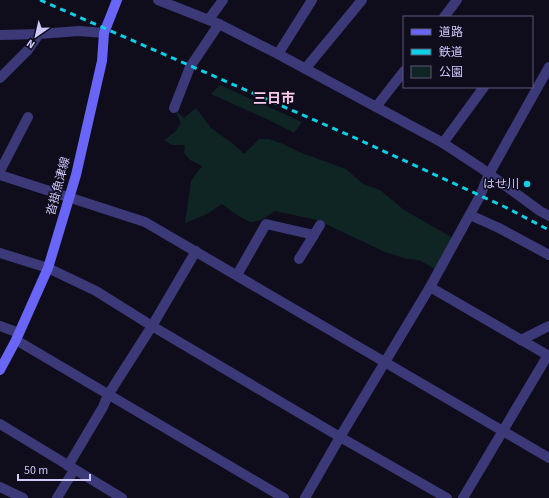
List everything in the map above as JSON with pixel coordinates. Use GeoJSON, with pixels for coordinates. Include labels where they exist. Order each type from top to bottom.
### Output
{"type":"FeatureCollection","features":[{"type":"Feature","properties":{"kind":"main road","name":"沓掛魚津線"},"geometry":{"type":"LineString","coordinates":[[0,370],[17,337],[48,268],[76,175],[102,61],[104,33],[117,0]]}},
{"type":"Feature","properties":{"kind":"street"},"geometry":{"type":"LineString","coordinates":[[158,0],[219,24],[443,143],[549,216]]}},
{"type":"Feature","properties":{"kind":"street"},"geometry":{"type":"LineString","coordinates":[[209,19],[223,0]]}},
{"type":"Feature","properties":{"kind":"street"},"geometry":{"type":"LineString","coordinates":[[278,54],[312,0]]}},
{"type":"Feature","properties":{"kind":"street"},"geometry":{"type":"LineString","coordinates":[[306,69],[362,0]]}},
{"type":"Feature","properties":{"kind":"street"},"geometry":{"type":"LineString","coordinates":[[445,16],[457,0]]}},
{"type":"Feature","properties":{"kind":"street"},"geometry":{"type":"LineString","coordinates":[[174,108],[190,67],[219,24]]}},
{"type":"Feature","properties":{"kind":"street"},"geometry":{"type":"LineString","coordinates":[[0,35],[79,31],[104,33]]}},
{"type":"Feature","properties":{"kind":"street"},"geometry":{"type":"LineString","coordinates":[[0,78],[28,50],[39,34]]}},
{"type":"Feature","properties":{"kind":"street"},"geometry":{"type":"LineString","coordinates":[[305,498],[430,287],[480,196],[489,174],[549,67]]}},
{"type":"Feature","properties":{"kind":"street"},"geometry":{"type":"LineString","coordinates":[[376,107],[403,72]]}},
{"type":"Feature","properties":{"kind":"street"},"geometry":{"type":"LineString","coordinates":[[443,143],[483,88]]}},
{"type":"Feature","properties":{"kind":"street"},"geometry":{"type":"LineString","coordinates":[[0,171],[28,117]]}},
{"type":"Feature","properties":{"kind":"street"},"geometry":{"type":"LineString","coordinates":[[0,175],[145,222],[549,458]]}},
{"type":"Feature","properties":{"kind":"street"},"geometry":{"type":"LineString","coordinates":[[470,215],[499,228],[549,255]]}},
{"type":"Feature","properties":{"kind":"street"},"geometry":{"type":"LineString","coordinates":[[237,276],[266,224],[314,235]]}},
{"type":"Feature","properties":{"kind":"street"},"geometry":{"type":"LineString","coordinates":[[299,259],[320,225]]}},
{"type":"Feature","properties":{"kind":"street"},"geometry":{"type":"LineString","coordinates":[[57,498],[103,407],[108,394],[152,326],[196,251]]}},
{"type":"Feature","properties":{"kind":"street"},"geometry":{"type":"LineString","coordinates":[[0,253],[48,268],[96,290],[152,326],[446,498]]}},
{"type":"Feature","properties":{"kind":"street"},"geometry":{"type":"LineString","coordinates":[[430,287],[549,355],[502,430],[463,498]]}},
{"type":"Feature","properties":{"kind":"street"},"geometry":{"type":"LineString","coordinates":[[0,326],[108,394],[284,498]]}},
{"type":"Feature","properties":{"kind":"street"},"geometry":{"type":"LineString","coordinates":[[521,340],[549,326]]}},
{"type":"Feature","properties":{"kind":"street"},"geometry":{"type":"LineString","coordinates":[[0,424],[122,498]]}},
{"type":"Feature","properties":{"kind":"street"},"geometry":{"type":"LineString","coordinates":[[0,487],[23,498]]}},
{"type":"Feature","properties":{"kind":"green space"},"geometry":{"type":"Polygon","coordinates":[[[220,85],[302,122],[294,133],[211,94],[220,85]]]}},
{"type":"Feature","properties":{"kind":"green space"},"geometry":{"type":"Polygon","coordinates":[[[196,108],[211,128],[232,143],[244,154],[259,139],[269,139],[299,152],[346,169],[363,184],[380,190],[404,210],[453,238],[435,269],[419,260],[407,259],[385,252],[317,220],[275,211],[261,220],[252,222],[241,217],[222,204],[207,214],[185,223],[191,181],[202,166],[190,160],[184,153],[185,145],[172,145],[164,140],[175,132],[181,123],[175,110],[184,118],[196,108]]]}},
{"type":"Feature","properties":{"kind":"railway"},"geometry":{"type":"LineString","coordinates":[[40,0],[353,137],[505,207],[549,230]]}},
{"type":"Feature","properties":{"kind":"place","name":"はせ川"},"geometry":{"type":"Point","coordinates":[527,184]}},
{"type":"Feature","properties":{"kind":"district","name":"三日市"},"geometry":{"type":"Point","coordinates":[274,98]}}]}
